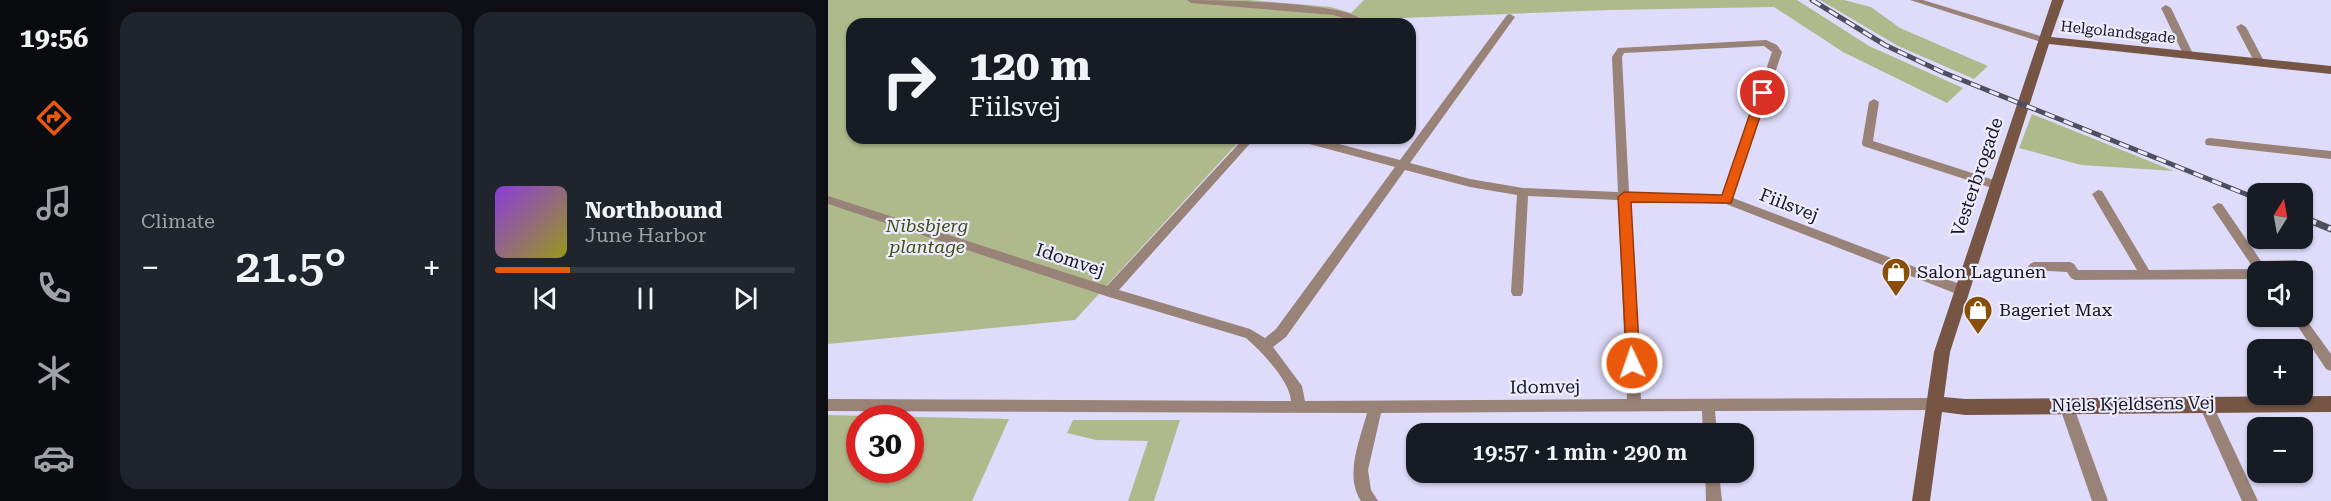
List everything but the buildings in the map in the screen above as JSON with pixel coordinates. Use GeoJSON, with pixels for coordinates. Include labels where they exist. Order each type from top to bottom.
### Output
{"type":"FeatureCollection","features":[{"type":"Feature","properties":{"kind":"street"},"geometry":{"type":"LineString","coordinates":[[1191,0],[1334,12],[1353,18]]}},
{"type":"Feature","properties":{"kind":"street"},"geometry":{"type":"LineString","coordinates":[[1914,0],[2044,40]]}},
{"type":"Feature","properties":{"kind":"street","name":"Vesterbrogade"},"geometry":{"type":"LineString","coordinates":[[1921,501],[1942,352],[2058,0]]}},
{"type":"Feature","properties":{"kind":"street","name":"Helgolandsgade"},"geometry":{"type":"LineString","coordinates":[[2166,8],[2189,56]]}},
{"type":"Feature","properties":{"kind":"street"},"geometry":{"type":"LineString","coordinates":[[1265,346],[1281,333],[1510,17]]}},
{"type":"Feature","properties":{"kind":"street"},"geometry":{"type":"LineString","coordinates":[[2241,27],[2260,63]]}},
{"type":"Feature","properties":{"kind":"street","name":"Helgolandsgade"},"geometry":{"type":"LineString","coordinates":[[2044,40],[2331,70]]}},
{"type":"Feature","properties":{"kind":"street"},"geometry":{"type":"LineString","coordinates":[[1634,404],[1617,57],[1621,50],[1766,43],[1774,47],[1777,52],[1726,200]]}},
{"type":"Feature","properties":{"kind":"street"},"geometry":{"type":"LineString","coordinates":[[1874,102],[1867,143],[1996,185]]}},
{"type":"Feature","properties":{"kind":"street"},"geometry":{"type":"LineString","coordinates":[[2210,142],[2331,155]]}},
{"type":"Feature","properties":{"kind":"street"},"geometry":{"type":"LineString","coordinates":[[1109,292],[1245,144]]}},
{"type":"Feature","properties":{"kind":"street","name":"Fiilsvej"},"geometry":{"type":"LineString","coordinates":[[1324,144],[1470,183],[1523,192],[1726,200],[1961,290]]}},
{"type":"Feature","properties":{"kind":"street"},"geometry":{"type":"LineString","coordinates":[[1517,292],[1523,192]]}},
{"type":"Feature","properties":{"kind":"street"},"geometry":{"type":"LineString","coordinates":[[2098,194],[2146,275]]}},
{"type":"Feature","properties":{"kind":"street","name":"Idomvej"},"geometry":{"type":"LineString","coordinates":[[828,200],[1109,292],[1250,334],[1265,346],[1297,390],[1298,407]]}},
{"type":"Feature","properties":{"kind":"street"},"geometry":{"type":"LineString","coordinates":[[2218,207],[2253,261]]}},
{"type":"Feature","properties":{"kind":"street"},"geometry":{"type":"LineString","coordinates":[[2034,267],[2070,267],[2075,275],[2146,275],[2247,271]]}},
{"type":"Feature","properties":{"kind":"street"},"geometry":{"type":"LineString","coordinates":[[2304,327],[2331,366]]}},
{"type":"Feature","properties":{"kind":"street"},"geometry":{"type":"LineString","coordinates":[[1708,404],[1709,423]]}},
{"type":"Feature","properties":{"kind":"street","name":"Idomvej"},"geometry":{"type":"LineString","coordinates":[[828,405],[1375,407],[1935,404]]}},
{"type":"Feature","properties":{"kind":"street","name":"Niels Kjeldsens Vej"},"geometry":{"type":"LineString","coordinates":[[1935,404],[1965,407],[2331,404]]}},
{"type":"Feature","properties":{"kind":"street"},"geometry":{"type":"LineString","coordinates":[[2205,404],[2250,501]]}},
{"type":"Feature","properties":{"kind":"street"},"geometry":{"type":"LineString","coordinates":[[2066,405],[2100,501]]}},
{"type":"Feature","properties":{"kind":"street"},"geometry":{"type":"LineString","coordinates":[[1370,501],[1364,496],[1359,477],[1375,407]]}},
{"type":"Feature","properties":{"kind":"street"},"geometry":{"type":"LineString","coordinates":[[1713,483],[1714,501]]}},
{"type":"Feature","properties":{"kind":"green space","name":"Nibsbjerg plantage"},"geometry":{"type":"Polygon","coordinates":[[[828,0],[1250,0],[1331,7],[1351,13],[1364,0],[1797,0],[1869,46],[1963,88],[1947,103],[1843,52],[1774,7],[1610,10],[1403,18],[846,18],[846,144],[1236,144],[1075,320],[828,344],[828,0]]]}},
{"type":"Feature","properties":{"kind":"green space"},"geometry":{"type":"Polygon","coordinates":[[[1820,0],[1844,0],[1871,7],[1900,28],[1988,66],[1974,79],[1898,46],[1820,0]]]}},
{"type":"Feature","properties":{"kind":"green space"},"geometry":{"type":"Polygon","coordinates":[[[2032,114],[2174,171],[2081,165],[2019,148],[2032,114]]]}},
{"type":"Feature","properties":{"kind":"green space"},"geometry":{"type":"Polygon","coordinates":[[[828,415],[846,415],[846,483],[924,483],[924,417],[1009,419],[972,501],[828,501],[828,415]]]}},
{"type":"Feature","properties":{"kind":"green space"},"geometry":{"type":"Polygon","coordinates":[[[1073,420],[1180,420],[1154,501],[1128,501],[1148,441],[1096,440],[1067,433],[1073,420]]]}},
{"type":"Feature","properties":{"kind":"railway"},"geometry":{"type":"LineString","coordinates":[[1812,0],[1885,45],[1942,72],[2247,195]]}},
{"type":"Feature","properties":{"kind":"railway"},"geometry":{"type":"LineString","coordinates":[[2313,222],[2331,229]]}},
{"type":"Feature","properties":{"kind":"place","name":"Salon Lagunen"},"geometry":{"type":"Point","coordinates":[1896,298]}},
{"type":"Feature","properties":{"kind":"place","name":"Bageriet Max"},"geometry":{"type":"Point","coordinates":[1978,336]}},
{"type":"Feature","properties":{"kind":"route"},"geometry":{"type":"LineString","coordinates":[[1632,363],[1624,197],[1726,200],[1763,93]]}}]}
